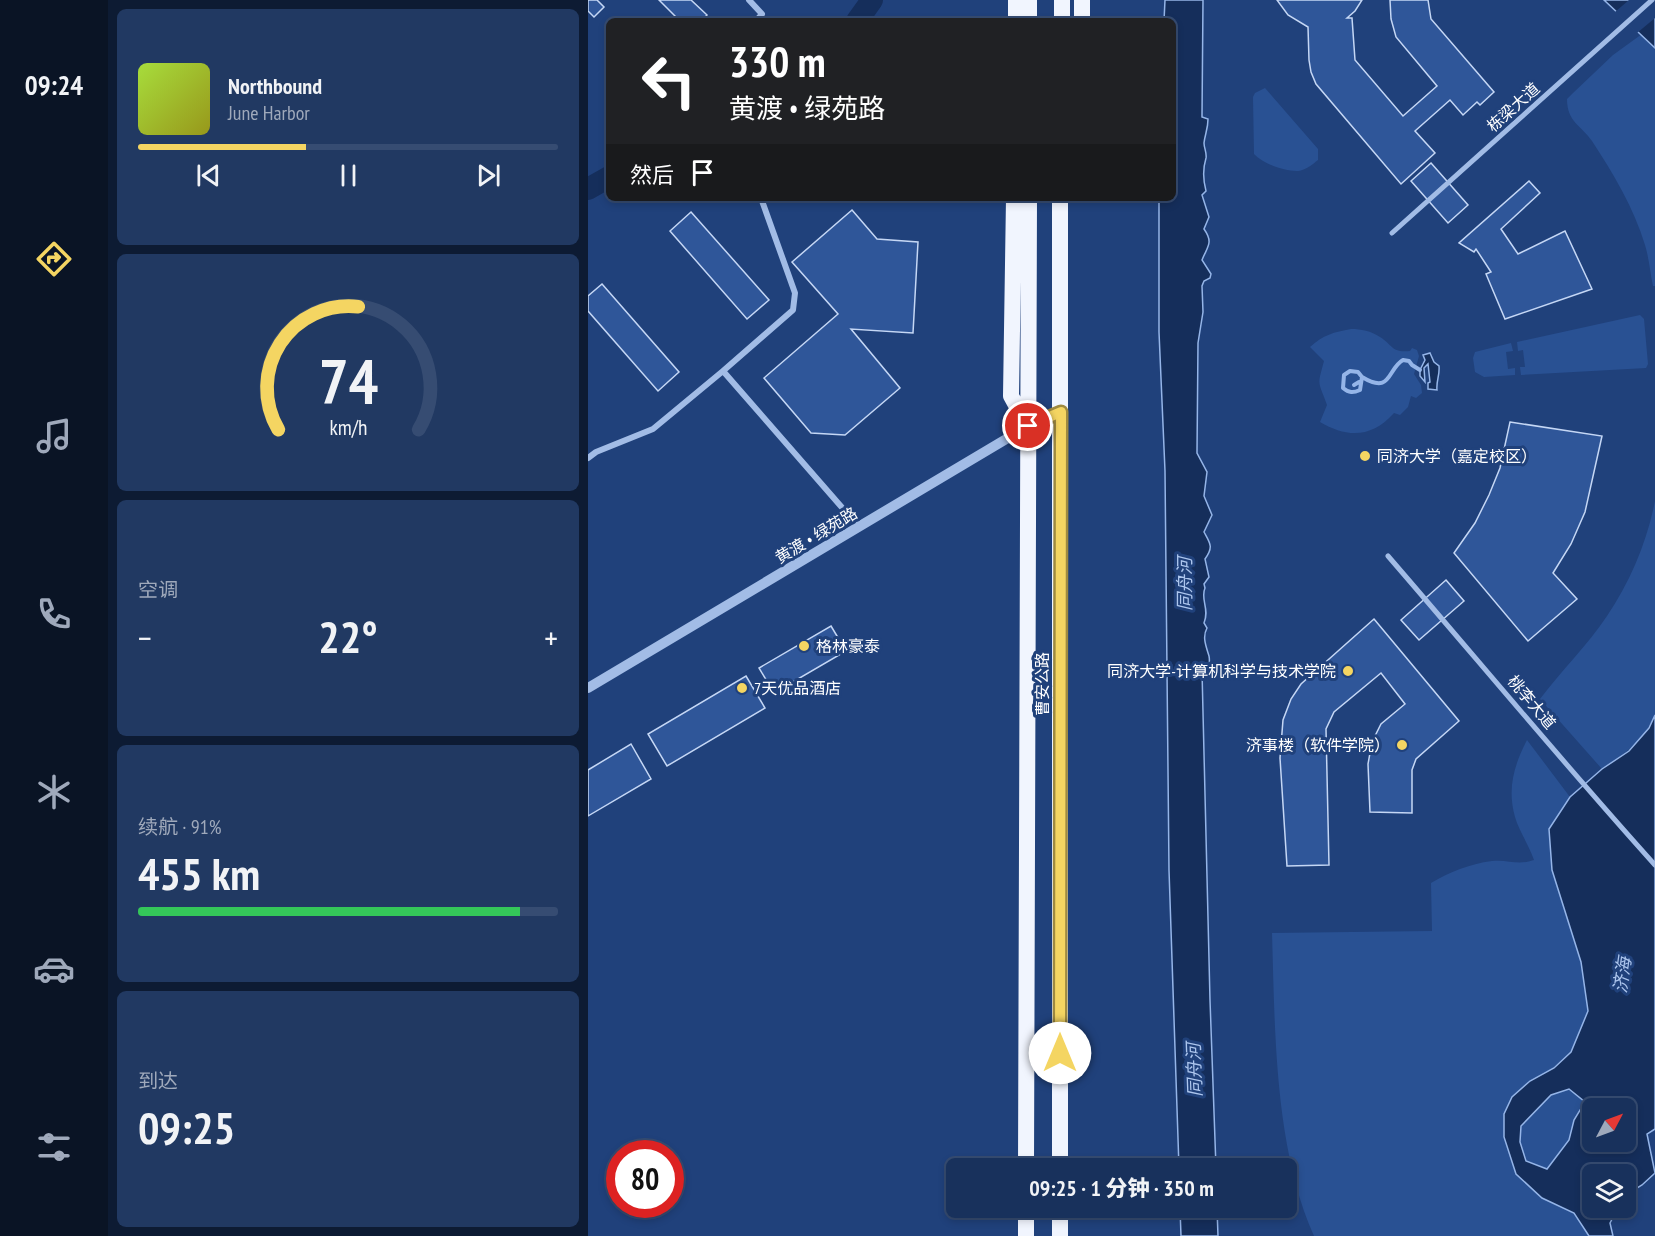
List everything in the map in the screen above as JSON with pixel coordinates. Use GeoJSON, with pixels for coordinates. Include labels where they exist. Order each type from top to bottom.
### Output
{"type":"FeatureCollection","features":[{"type":"Feature","properties":{"kind":"highway"},"geometry":{"type":"LineString","coordinates":[[1016,0],[1016,18]]}},
{"type":"Feature","properties":{"kind":"highway"},"geometry":{"type":"LineString","coordinates":[[1029,0],[1029,18]]}},
{"type":"Feature","properties":{"kind":"highway"},"geometry":{"type":"LineString","coordinates":[[1062,0],[1062,18]]}},
{"type":"Feature","properties":{"kind":"highway"},"geometry":{"type":"LineString","coordinates":[[1082,0],[1082,18]]}},
{"type":"Feature","properties":{"kind":"highway","name":"曹安公路"},"geometry":{"type":"LineString","coordinates":[[1014,201],[1011,396],[1028,426]]}},
{"type":"Feature","properties":{"kind":"highway","name":"曹安公路"},"geometry":{"type":"LineString","coordinates":[[1026,1158],[1029,201]]}},
{"type":"Feature","properties":{"kind":"highway","name":"曹安公路"},"geometry":{"type":"LineString","coordinates":[[1060,201],[1060,1158]]}},
{"type":"Feature","properties":{"kind":"highway"},"geometry":{"type":"LineString","coordinates":[[1026,1218],[1026,1236]]}},
{"type":"Feature","properties":{"kind":"highway"},"geometry":{"type":"LineString","coordinates":[[1060,1218],[1060,1236]]}},
{"type":"Feature","properties":{"kind":"street"},"geometry":{"type":"LineString","coordinates":[[749,0],[762,14],[759,18]]}},
{"type":"Feature","properties":{"kind":"street","name":"栋梁大道"},"geometry":{"type":"LineString","coordinates":[[1392,233],[1652,0]]}},
{"type":"Feature","properties":{"kind":"street"},"geometry":{"type":"LineString","coordinates":[[588,458],[596,452],[653,429],[793,310],[795,294],[762,201]]}},
{"type":"Feature","properties":{"kind":"street"},"geometry":{"type":"LineString","coordinates":[[723,371],[859,527]]}},
{"type":"Feature","properties":{"kind":"street","name":"黄渡 • 绿苑路"},"geometry":{"type":"LineString","coordinates":[[588,688],[1028,426],[1061,412]]}},
{"type":"Feature","properties":{"kind":"street","name":"桃李大道"},"geometry":{"type":"LineString","coordinates":[[1388,556],[1522,711],[1576,778],[1655,865]]}},
{"type":"Feature","properties":{"kind":"shaded area"},"geometry":{"type":"Polygon","coordinates":[[[1642,34],[1655,48],[1655,286],[1653,286],[1645,245],[1629,204],[1592,141],[1569,113],[1567,99],[1613,55],[1642,34]]]}},
{"type":"Feature","properties":{"kind":"shaded area"},"geometry":{"type":"Polygon","coordinates":[[[1265,88],[1318,149],[1318,160],[1306,169],[1292,171],[1280,168],[1268,164],[1254,154],[1253,97],[1255,93],[1265,88]]]}},
{"type":"Feature","properties":{"kind":"shaded area"},"geometry":{"type":"Polygon","coordinates":[[[1640,315],[1644,319],[1648,364],[1646,368],[1521,375],[1520,367],[1525,367],[1523,350],[1518,351],[1517,342],[1640,315]]]}},
{"type":"Feature","properties":{"kind":"shaded area"},"geometry":{"type":"Polygon","coordinates":[[[1351,329],[1373,333],[1399,351],[1410,351],[1412,348],[1417,350],[1419,356],[1414,374],[1421,385],[1422,393],[1416,398],[1411,396],[1408,407],[1400,415],[1394,413],[1377,427],[1359,433],[1340,431],[1320,422],[1327,405],[1320,387],[1320,375],[1324,361],[1310,347],[1329,335],[1351,329]]]}},
{"type":"Feature","properties":{"kind":"shaded area"},"geometry":{"type":"Polygon","coordinates":[[[1511,343],[1513,351],[1506,352],[1508,369],[1515,368],[1515,375],[1484,377],[1475,372],[1473,358],[1475,352],[1511,343]]]}},
{"type":"Feature","properties":{"kind":"shaded area"},"geometry":{"type":"Polygon","coordinates":[[[1655,501],[1655,715],[1651,724],[1633,746],[1602,769],[1540,699],[1591,638],[1615,603],[1642,546],[1655,501]]]}},
{"type":"Feature","properties":{"kind":"shaded area"},"geometry":{"type":"Polygon","coordinates":[[[1527,740],[1570,797],[1549,829],[1552,870],[1581,962],[1588,1011],[1571,1051],[1504,1114],[1542,1198],[1574,1213],[1589,1236],[1314,1236],[1297,1186],[1297,1158],[1290,1158],[1284,1126],[1276,1047],[1272,933],[1432,931],[1431,883],[1475,864],[1492,861],[1534,860],[1517,822],[1513,807],[1513,777],[1527,740]]]}},
{"type":"Feature","properties":{"kind":"shaded area"},"geometry":{"type":"Polygon","coordinates":[[[1570,1089],[1582,1099],[1582,1107],[1574,1120],[1569,1140],[1547,1169],[1526,1161],[1520,1142],[1521,1126],[1551,1094],[1570,1089]]]}},
{"type":"Feature","properties":{"kind":"water","name":"同舟河"},"geometry":{"type":"Polygon","coordinates":[[[1165,0],[1203,0],[1202,117],[1208,119],[1208,126],[1204,143],[1206,191],[1202,195],[1209,217],[1204,229],[1209,242],[1202,260],[1211,274],[1202,286],[1203,312],[1198,343],[1197,453],[1207,472],[1204,496],[1212,515],[1204,532],[1210,545],[1205,559],[1209,577],[1204,584],[1206,618],[1204,623],[1207,628],[1205,638],[1209,671],[1202,671],[1216,1158],[1179,1158],[1169,870],[1165,471],[1159,332],[1159,201],[1176,201],[1176,18],[1164,18],[1165,0]]]}},
{"type":"Feature","properties":{"kind":"water"},"geometry":{"type":"Polygon","coordinates":[[[1604,0],[1655,0],[1655,48],[1604,0]]]}},
{"type":"Feature","properties":{"kind":"water"},"geometry":{"type":"Polygon","coordinates":[[[1430,353],[1434,362],[1439,366],[1437,390],[1428,389],[1430,382],[1428,364],[1424,368],[1425,382],[1420,376],[1425,360],[1423,355],[1430,353]]]}},
{"type":"Feature","properties":{"kind":"water","name":"济海"},"geometry":{"type":"Polygon","coordinates":[[[1655,715],[1655,1129],[1647,1134],[1655,1173],[1636,1189],[1636,1164],[1582,1164],[1582,1218],[1613,1218],[1610,1223],[1613,1236],[1589,1236],[1574,1213],[1542,1198],[1516,1174],[1504,1137],[1504,1114],[1512,1097],[1530,1081],[1554,1068],[1571,1052],[1588,1011],[1581,962],[1552,870],[1549,829],[1570,797],[1602,769],[1629,751],[1649,728],[1655,715]]]}},
{"type":"Feature","properties":{"kind":"water"},"geometry":{"type":"Polygon","coordinates":[[[1180,1218],[1217,1218],[1218,1236],[1181,1236],[1180,1218]]]}},
{"type":"Feature","properties":{"kind":"pier"},"geometry":{"type":"Polygon","coordinates":[[[1629,0],[1655,0],[1655,18],[1637,33],[1615,12],[1629,0]]]}},
{"type":"Feature","properties":{"kind":"building"},"geometry":{"type":"Polygon","coordinates":[[[588,0],[597,0],[604,7],[594,17],[588,11],[588,0]]]}},
{"type":"Feature","properties":{"kind":"building"},"geometry":{"type":"Polygon","coordinates":[[[659,0],[691,0],[707,15],[704,18],[677,18],[659,0]]]}},
{"type":"Feature","properties":{"kind":"building"},"geometry":{"type":"Polygon","coordinates":[[[1277,0],[1362,0],[1347,18],[1352,18],[1355,60],[1403,116],[1437,86],[1396,37],[1391,19],[1390,0],[1428,0],[1431,19],[1494,92],[1480,105],[1477,102],[1463,115],[1450,100],[1415,131],[1435,153],[1401,184],[1316,84],[1309,60],[1308,27],[1288,15],[1277,0]]]}},
{"type":"Feature","properties":{"kind":"building"},"geometry":{"type":"Polygon","coordinates":[[[1431,163],[1468,205],[1448,223],[1411,181],[1431,163]]]}},
{"type":"Feature","properties":{"kind":"building"},"geometry":{"type":"Polygon","coordinates":[[[1529,181],[1540,193],[1501,229],[1518,254],[1565,231],[1592,289],[1505,319],[1486,274],[1491,272],[1476,249],[1474,252],[1459,243],[1529,181]]]}},
{"type":"Feature","properties":{"kind":"building"},"geometry":{"type":"Polygon","coordinates":[[[852,210],[877,239],[918,242],[913,333],[851,329],[900,388],[845,435],[811,433],[764,378],[838,314],[792,262],[852,210]]]}},
{"type":"Feature","properties":{"kind":"building"},"geometry":{"type":"Polygon","coordinates":[[[691,212],[769,300],[747,319],[670,231],[691,212]]]}},
{"type":"Feature","properties":{"kind":"building"},"geometry":{"type":"Polygon","coordinates":[[[602,284],[679,372],[658,391],[588,311],[588,296],[602,284]]]}},
{"type":"Feature","properties":{"kind":"building"},"geometry":{"type":"Polygon","coordinates":[[[1510,422],[1602,436],[1585,512],[1571,544],[1553,573],[1577,599],[1528,641],[1454,553],[1475,523],[1489,495],[1500,468],[1510,422]]]}},
{"type":"Feature","properties":{"kind":"building"},"geometry":{"type":"Polygon","coordinates":[[[1446,580],[1464,601],[1419,640],[1401,620],[1446,580]]]}},
{"type":"Feature","properties":{"kind":"building","name":"济事楼（软件学院）"},"geometry":{"type":"Polygon","coordinates":[[[1374,619],[1459,721],[1416,759],[1412,770],[1412,813],[1370,812],[1368,764],[1372,742],[1381,724],[1405,704],[1381,673],[1334,712],[1326,729],[1329,865],[1287,866],[1280,758],[1283,720],[1291,699],[1301,684],[1374,619]]]}},
{"type":"Feature","properties":{"kind":"building"},"geometry":{"type":"Polygon","coordinates":[[[831,626],[846,651],[774,693],[759,668],[831,626]]]}},
{"type":"Feature","properties":{"kind":"building"},"geometry":{"type":"Polygon","coordinates":[[[746,676],[765,708],[667,766],[648,734],[746,676]]]}},
{"type":"Feature","properties":{"kind":"building"},"geometry":{"type":"Polygon","coordinates":[[[631,744],[651,779],[588,816],[588,770],[631,744]]]}},
{"type":"Feature","properties":{"kind":"waterway"},"geometry":{"type":"LineString","coordinates":[[859,18],[872,0]]}},
{"type":"Feature","properties":{"kind":"waterway"},"geometry":{"type":"LineString","coordinates":[[588,189],[606,179]]}},
{"type":"Feature","properties":{"kind":"waterway"},"geometry":{"type":"LineString","coordinates":[[1362,377],[1372,382],[1384,382],[1403,360],[1409,361],[1420,370]]}},
{"type":"Feature","properties":{"kind":"waterway"},"geometry":{"type":"LineString","coordinates":[[1350,371],[1358,372],[1362,377],[1360,390],[1355,392],[1343,388],[1344,375],[1350,371]]}},
{"type":"Feature","properties":{"kind":"waterway"},"geometry":{"type":"LineString","coordinates":[[1354,385],[1360,383]]}},
{"type":"Feature","properties":{"kind":"place","name":"同济大学（嘉定校区）"},"geometry":{"type":"Point","coordinates":[1365,456]}},
{"type":"Feature","properties":{"kind":"place","name":"格林豪泰"},"geometry":{"type":"Point","coordinates":[804,646]}},
{"type":"Feature","properties":{"kind":"place","name":"同济大学-计算机科学与技术学院"},"geometry":{"type":"Point","coordinates":[1348,671]}},
{"type":"Feature","properties":{"kind":"place","name":"7天优品酒店"},"geometry":{"type":"Point","coordinates":[742,688]}},
{"type":"Feature","properties":{"kind":"place","name":"济事楼（软件学院）"},"geometry":{"type":"Point","coordinates":[1402,745]}},
{"type":"Feature","properties":{"kind":"route"},"geometry":{"type":"LineString","coordinates":[[1028,426],[1061,412],[1060,1053]]}}]}
